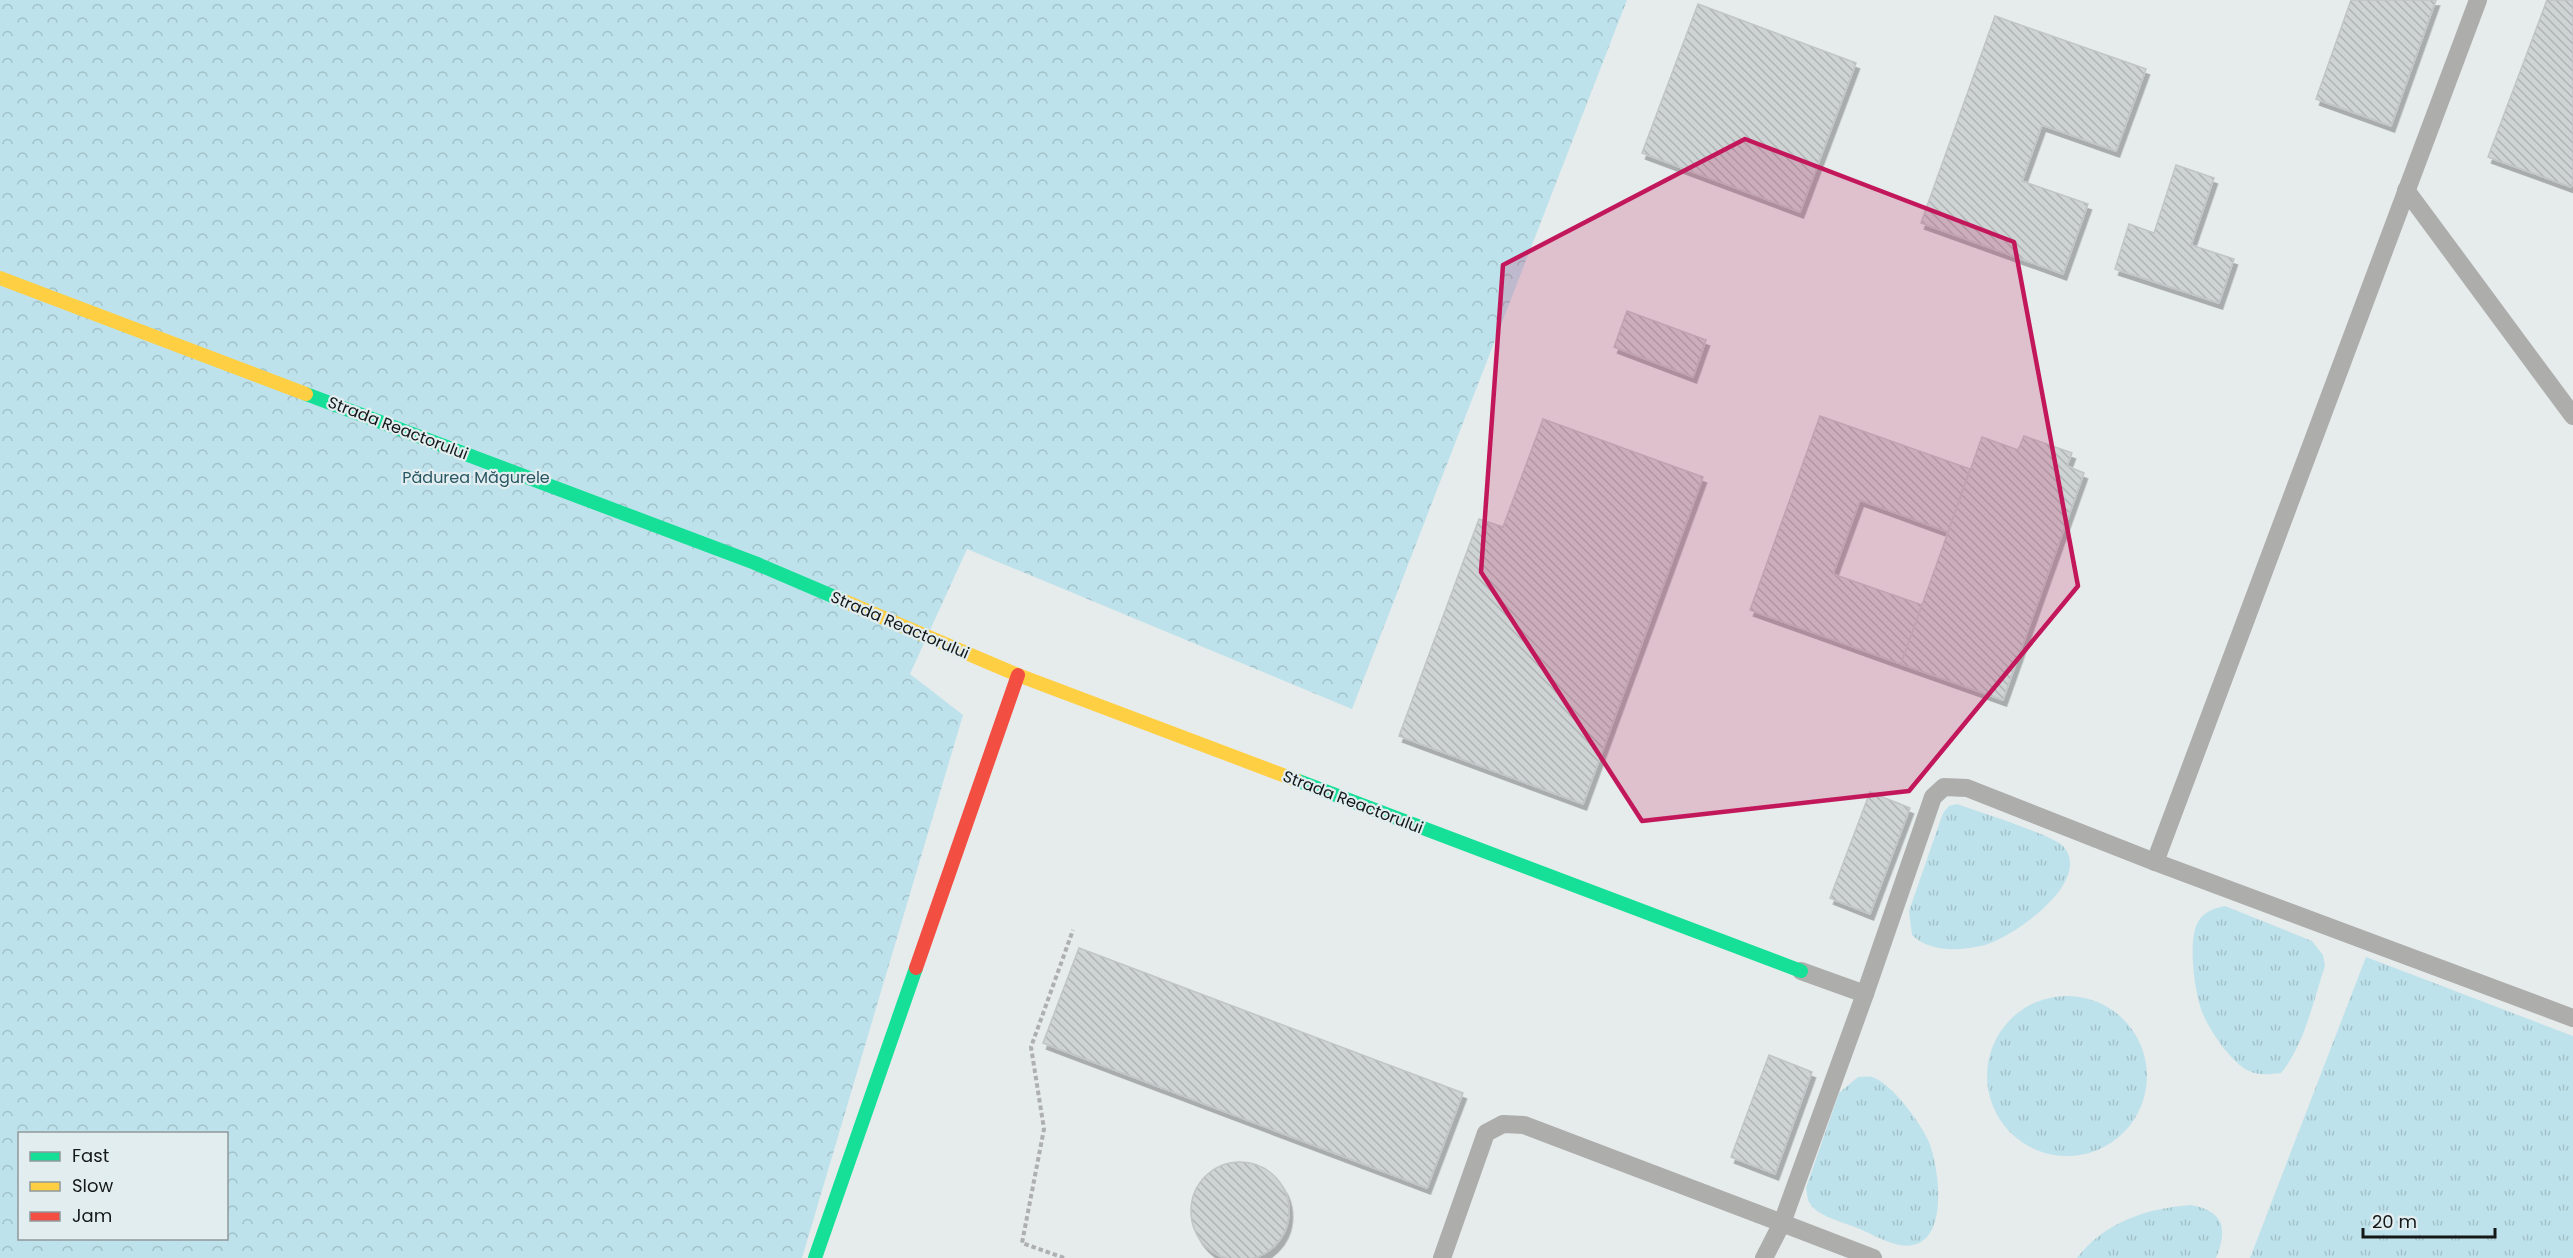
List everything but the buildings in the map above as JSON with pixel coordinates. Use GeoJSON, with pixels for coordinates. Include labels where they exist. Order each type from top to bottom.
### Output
{"type":"FeatureCollection","features":[{"type":"Feature","properties":{"kind":"street","name":"Strada Reactorului"},"geometry":{"type":"LineString","coordinates":[[0,278],[755,563],[1018,675],[1801,971]]}},
{"type":"Feature","properties":{"kind":"street"},"geometry":{"type":"LineString","coordinates":[[815,1258],[1018,675]]}},
{"type":"Feature","properties":{"kind":"lane"},"geometry":{"type":"LineString","coordinates":[[2155,862],[2478,0]]}},
{"type":"Feature","properties":{"kind":"lane"},"geometry":{"type":"LineString","coordinates":[[2406,190],[2573,416]]}},
{"type":"Feature","properties":{"kind":"lane"},"geometry":{"type":"LineString","coordinates":[[1764,1258],[1782,1223],[1932,797],[1944,787],[1967,788],[2155,862],[2573,1018]]}},
{"type":"Feature","properties":{"kind":"lane"},"geometry":{"type":"LineString","coordinates":[[1801,971],[1864,994]]}},
{"type":"Feature","properties":{"kind":"lane"},"geometry":{"type":"LineString","coordinates":[[1442,1258],[1486,1133],[1503,1124],[1524,1125],[1872,1258]]}},
{"type":"Feature","properties":{"kind":"path"},"geometry":{"type":"LineString","coordinates":[[1064,1258],[1022,1243],[1044,1129],[1031,1047],[1073,930]]}},
{"type":"Feature","properties":{"kind":"highlighted area"},"geometry":{"type":"Polygon","coordinates":[[[1745,139],[2014,242],[2078,586],[1909,791],[1642,821],[1481,572],[1503,265],[1745,139]]]}},
{"type":"Feature","properties":{"kind":"green space","name":"Pădurea Măgurele"},"geometry":{"type":"Polygon","coordinates":[[[0,0],[1627,0],[1352,709],[967,549],[910,674],[963,715],[802,1258],[0,1258],[0,0]]]}},
{"type":"Feature","properties":{"kind":"green space"},"geometry":{"type":"Polygon","coordinates":[[[1957,804],[2056,841],[2063,846],[2070,860],[2068,876],[2059,891],[2028,921],[2011,933],[1981,946],[1944,949],[1927,945],[1912,935],[1909,911],[1943,813],[1949,806],[1957,804]]]}},
{"type":"Feature","properties":{"kind":"green space"},"geometry":{"type":"Polygon","coordinates":[[[2225,906],[2312,941],[2323,955],[2325,966],[2308,1022],[2296,1049],[2281,1073],[2256,1074],[2242,1067],[2220,1044],[2201,1009],[2193,967],[2194,934],[2198,921],[2204,914],[2225,906]]]}},
{"type":"Feature","properties":{"kind":"green space"},"geometry":{"type":"Polygon","coordinates":[[[2366,957],[2573,1036],[2573,1258],[2250,1258],[2366,957]]]}},
{"type":"Feature","properties":{"kind":"green space"},"geometry":{"type":"Polygon","coordinates":[[[2067,996],[2098,1002],[2124,1019],[2141,1045],[2147,1076],[2141,1107],[2124,1133],[2098,1150],[2067,1156],[2036,1150],[2010,1133],[1993,1107],[1987,1076],[1993,1045],[2010,1019],[2036,1002],[2067,996]]]}},
{"type":"Feature","properties":{"kind":"green space"},"geometry":{"type":"Polygon","coordinates":[[[1858,1077],[1872,1077],[1897,1095],[1920,1125],[1933,1153],[1938,1184],[1937,1216],[1924,1240],[1913,1245],[1892,1243],[1830,1218],[1812,1207],[1808,1200],[1806,1188],[1839,1093],[1858,1077]]]}},
{"type":"Feature","properties":{"kind":"green space"},"geometry":{"type":"Polygon","coordinates":[[[2191,1205],[2211,1212],[2220,1223],[2222,1238],[2216,1258],[2077,1258],[2100,1235],[2128,1219],[2159,1209],[2191,1205]]]}},
{"type":"Feature","properties":{"kind":"traffic: fast"},"geometry":{"type":"LineString","coordinates":[[306,394],[755,563],[844,601]]}},
{"type":"Feature","properties":{"kind":"traffic: fast"},"geometry":{"type":"LineString","coordinates":[[1296,780],[1801,971]]}},
{"type":"Feature","properties":{"kind":"traffic: fast"},"geometry":{"type":"LineString","coordinates":[[815,1258],[916,968]]}},
{"type":"Feature","properties":{"kind":"traffic: slow"},"geometry":{"type":"LineString","coordinates":[[0,278],[306,394]]}},
{"type":"Feature","properties":{"kind":"traffic: slow"},"geometry":{"type":"LineString","coordinates":[[844,601],[1018,675],[1296,780]]}},
{"type":"Feature","properties":{"kind":"traffic: jam"},"geometry":{"type":"LineString","coordinates":[[916,968],[1018,675]]}}]}
